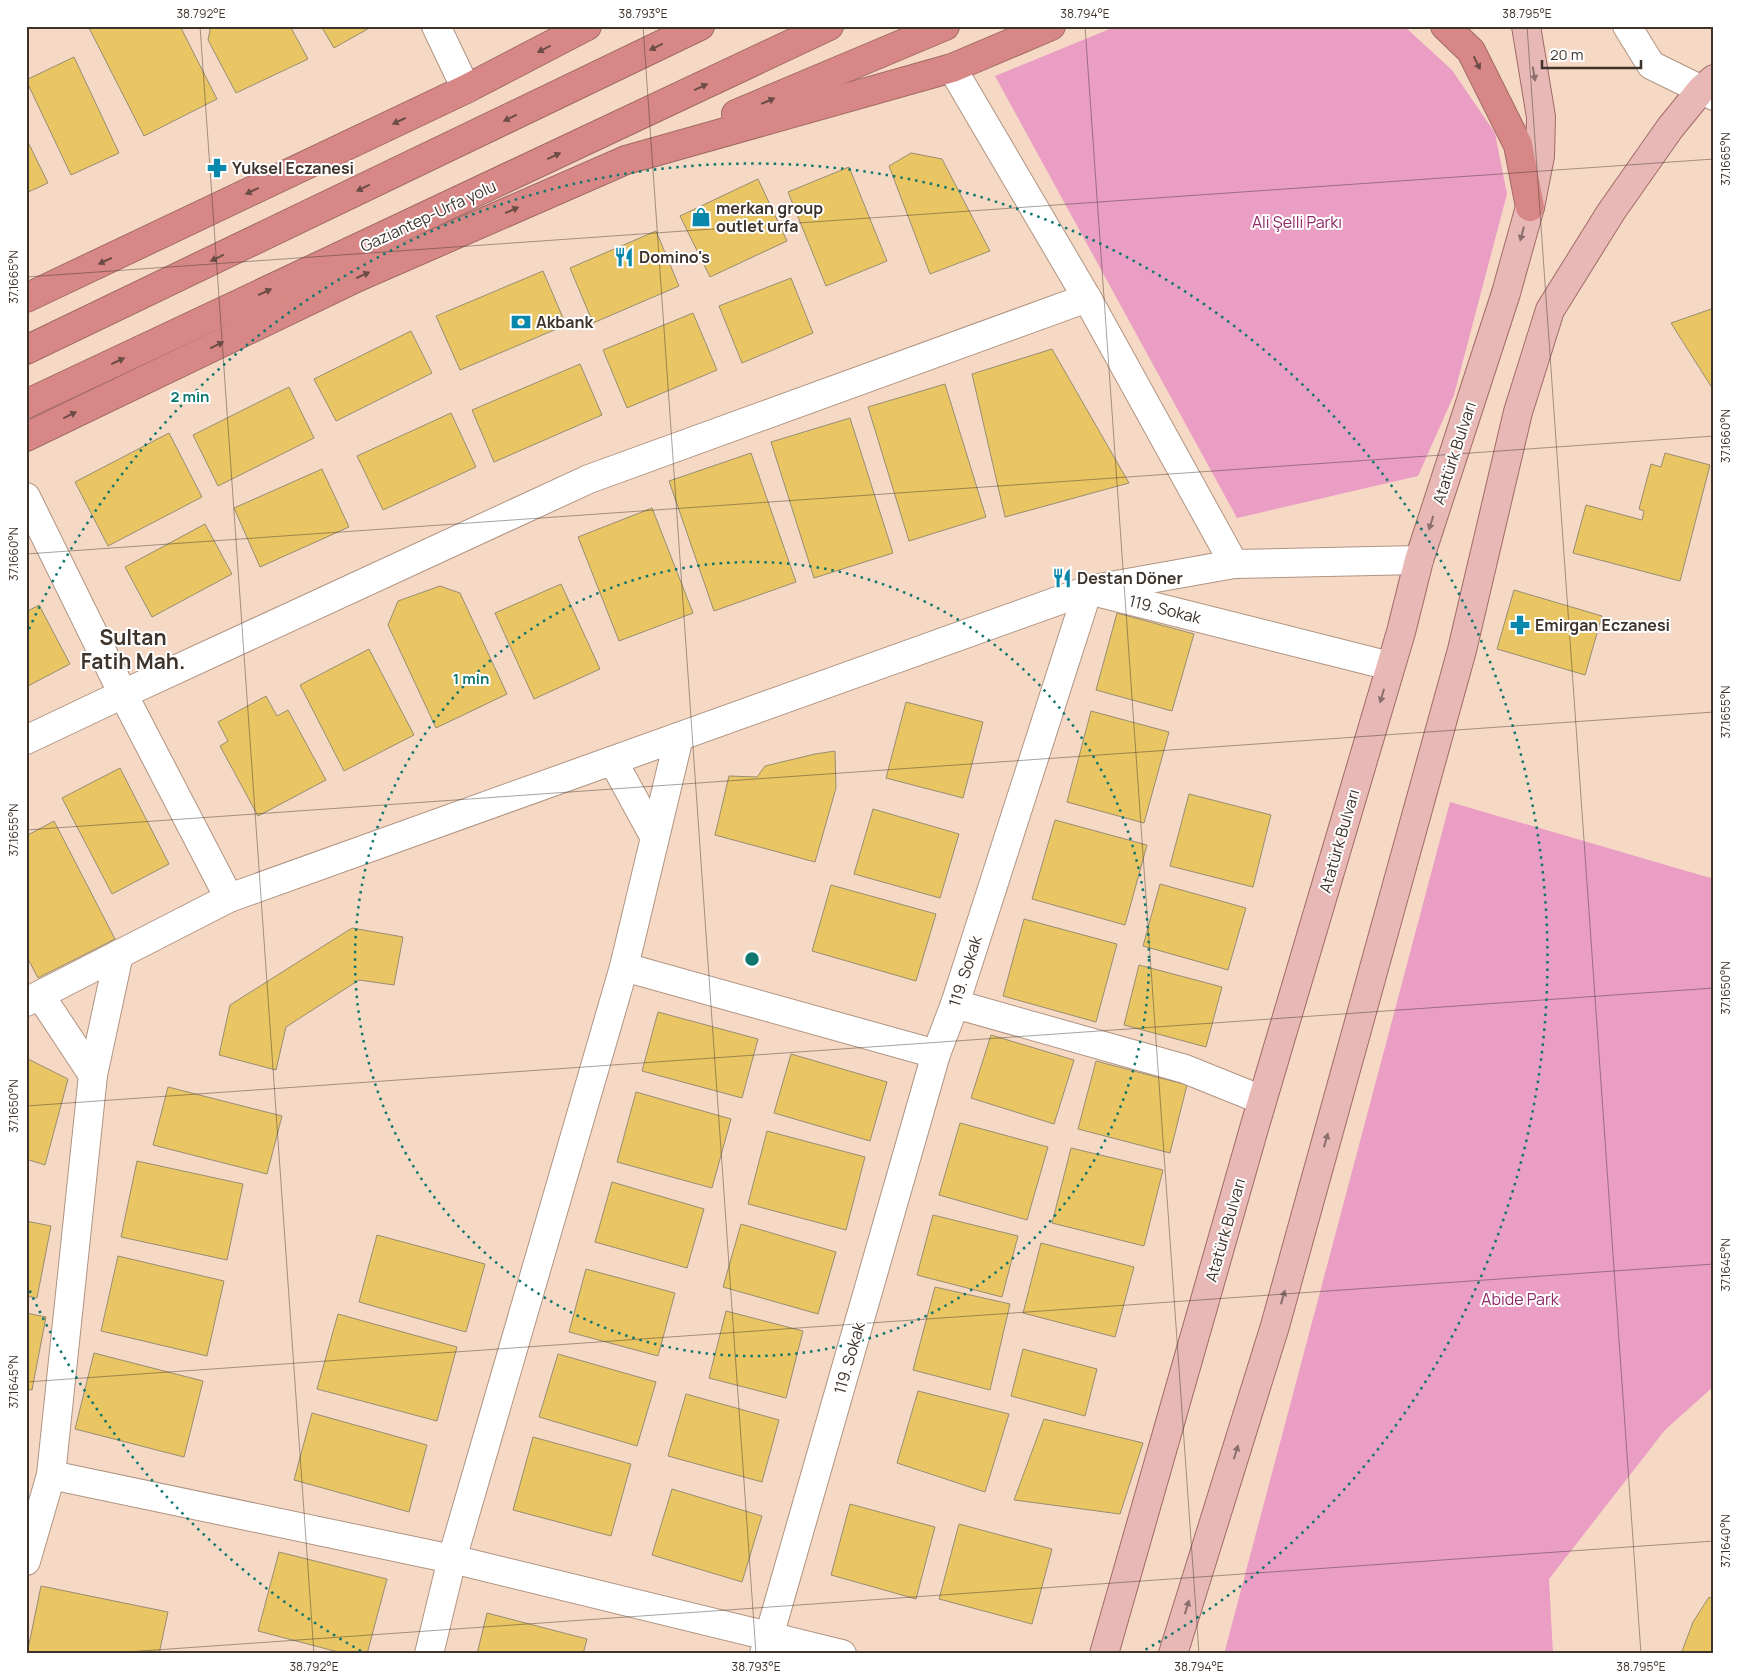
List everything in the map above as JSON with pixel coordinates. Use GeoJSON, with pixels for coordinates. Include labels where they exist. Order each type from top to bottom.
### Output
{"type":"FeatureCollection","features":[{"type":"Feature","properties":{"kind":"highway"},"geometry":{"type":"LineString","coordinates":[[26,298],[466,89],[587,26]]}},
{"type":"Feature","properties":{"kind":"highway"},"geometry":{"type":"LineString","coordinates":[[26,350],[700,26]]}},
{"type":"Feature","properties":{"kind":"highway","name":"Gaziantep-Urfa yolu"},"geometry":{"type":"LineString","coordinates":[[26,404],[829,26]]}},
{"type":"Feature","properties":{"kind":"highway"},"geometry":{"type":"LineString","coordinates":[[26,437],[356,278],[626,160],[945,26]]}},
{"type":"Feature","properties":{"kind":"highway"},"geometry":{"type":"LineString","coordinates":[[626,160],[952,68],[1051,26]]}},
{"type":"Feature","properties":{"kind":"highway"},"geometry":{"type":"LineString","coordinates":[[1445,26],[1471,51],[1518,145],[1530,207]]}},
{"type":"Feature","properties":{"kind":"main road","name":"Atatürk Bulvarı"},"geometry":{"type":"LineString","coordinates":[[1104,1654],[1262,1100],[1401,632],[1419,560],[1503,302],[1530,207],[1540,156],[1541,117],[1526,26]]}},
{"type":"Feature","properties":{"kind":"main road"},"geometry":{"type":"LineString","coordinates":[[1173,1654],[1278,1316],[1462,650],[1518,412],[1550,310],[1611,212],[1670,128],[1710,88]]}},
{"type":"Feature","properties":{"kind":"street"},"geometry":{"type":"LineString","coordinates":[[436,26],[466,89]]}},
{"type":"Feature","properties":{"kind":"street"},"geometry":{"type":"LineString","coordinates":[[1627,26],[1651,65],[1710,88]]}},
{"type":"Feature","properties":{"kind":"street"},"geometry":{"type":"LineString","coordinates":[[952,68],[1087,298],[1234,564]]}},
{"type":"Feature","properties":{"kind":"street"},"geometry":{"type":"LineString","coordinates":[[26,740],[589,479],[1087,298]]}},
{"type":"Feature","properties":{"kind":"street"},"geometry":{"type":"LineString","coordinates":[[26,497],[123,694],[229,898]]}},
{"type":"Feature","properties":{"kind":"street"},"geometry":{"type":"LineString","coordinates":[[93,1075],[33,998],[229,898],[1088,590],[1234,564],[1419,560]]}},
{"type":"Feature","properties":{"kind":"street","name":"119. Sokak"},"geometry":{"type":"LineString","coordinates":[[766,1645],[936,1054],[955,1004],[1088,590],[1390,666]]}},
{"type":"Feature","properties":{"kind":"street"},"geometry":{"type":"LineString","coordinates":[[429,1654],[452,1559],[624,967],[679,737]]}},
{"type":"Feature","properties":{"kind":"street"},"geometry":{"type":"LineString","coordinates":[[613,761],[654,836]]}},
{"type":"Feature","properties":{"kind":"street"},"geometry":{"type":"LineString","coordinates":[[26,1561],[51,1475],[93,1075],[118,954]]}},
{"type":"Feature","properties":{"kind":"street"},"geometry":{"type":"LineString","coordinates":[[624,967],[936,1054]]}},
{"type":"Feature","properties":{"kind":"street"},"geometry":{"type":"LineString","coordinates":[[955,1004],[1185,1069],[1262,1100]]}},
{"type":"Feature","properties":{"kind":"street"},"geometry":{"type":"LineString","coordinates":[[51,1475],[452,1559],[766,1645],[842,1654]]}},
{"type":"Feature","properties":{"kind":"green space","name":"Ali Şelli Parkı"},"geometry":{"type":"Polygon","coordinates":[[[1117,26],[1404,26],[1452,70],[1495,133],[1507,194],[1454,395],[1418,476],[1237,518],[995,76],[1117,26]]]}},
{"type":"Feature","properties":{"kind":"green space","name":"Abide Park"},"geometry":{"type":"Polygon","coordinates":[[[1450,802],[1714,879],[1714,1386],[1665,1430],[1549,1579],[1553,1654],[1224,1654],[1450,802]]]}},
{"type":"Feature","properties":{"kind":"building"},"geometry":{"type":"Polygon","coordinates":[[[88,26],[180,26],[217,99],[144,136],[88,26]]]}},
{"type":"Feature","properties":{"kind":"building"},"geometry":{"type":"Polygon","coordinates":[[[208,26],[290,26],[308,59],[236,93],[208,40],[210,30],[208,26]]]}},
{"type":"Feature","properties":{"kind":"building"},"geometry":{"type":"Polygon","coordinates":[[[321,26],[373,26],[334,48],[321,26]]]}},
{"type":"Feature","properties":{"kind":"building"},"geometry":{"type":"Polygon","coordinates":[[[74,57],[119,153],[71,175],[26,80],[74,57]]]}},
{"type":"Feature","properties":{"kind":"building"},"geometry":{"type":"Polygon","coordinates":[[[26,138],[48,183],[26,193],[26,138]]]}},
{"type":"Feature","properties":{"kind":"building"},"geometry":{"type":"Polygon","coordinates":[[[911,153],[942,159],[990,251],[930,274],[889,166],[911,153]]]}},
{"type":"Feature","properties":{"kind":"building"},"geometry":{"type":"Polygon","coordinates":[[[849,167],[887,261],[826,286],[788,192],[849,167]]]}},
{"type":"Feature","properties":{"kind":"building"},"geometry":{"type":"Polygon","coordinates":[[[758,179],[787,241],[710,277],[680,216],[758,179]]]}},
{"type":"Feature","properties":{"kind":"building"},"geometry":{"type":"Polygon","coordinates":[[[656,231],[679,286],[593,323],[570,268],[656,231]]]}},
{"type":"Feature","properties":{"kind":"building"},"geometry":{"type":"Polygon","coordinates":[[[543,271],[566,325],[460,370],[436,316],[543,271]]]}},
{"type":"Feature","properties":{"kind":"building"},"geometry":{"type":"Polygon","coordinates":[[[791,278],[813,333],[742,363],[719,306],[791,278]]]}},
{"type":"Feature","properties":{"kind":"building"},"geometry":{"type":"Polygon","coordinates":[[[1714,308],[1714,391],[1671,323],[1714,308]]]}},
{"type":"Feature","properties":{"kind":"building"},"geometry":{"type":"Polygon","coordinates":[[[693,313],[717,370],[627,408],[603,350],[693,313]]]}},
{"type":"Feature","properties":{"kind":"building"},"geometry":{"type":"Polygon","coordinates":[[[411,331],[432,373],[336,421],[314,379],[411,331]]]}},
{"type":"Feature","properties":{"kind":"building"},"geometry":{"type":"Polygon","coordinates":[[[1052,349],[1129,483],[1005,517],[972,374],[1052,349]]]}},
{"type":"Feature","properties":{"kind":"building"},"geometry":{"type":"Polygon","coordinates":[[[580,364],[602,415],[494,462],[472,410],[580,364]]]}},
{"type":"Feature","properties":{"kind":"building"},"geometry":{"type":"Polygon","coordinates":[[[945,384],[986,517],[909,541],[868,407],[945,384]]]}},
{"type":"Feature","properties":{"kind":"building"},"geometry":{"type":"Polygon","coordinates":[[[289,387],[314,438],[218,486],[193,435],[289,387]]]}},
{"type":"Feature","properties":{"kind":"building"},"geometry":{"type":"Polygon","coordinates":[[[451,413],[476,467],[383,510],[357,456],[451,413]]]}},
{"type":"Feature","properties":{"kind":"building"},"geometry":{"type":"Polygon","coordinates":[[[850,418],[893,553],[814,578],[771,442],[850,418]]]}},
{"type":"Feature","properties":{"kind":"building"},"geometry":{"type":"Polygon","coordinates":[[[169,433],[202,497],[108,546],[75,482],[169,433]]]}},
{"type":"Feature","properties":{"kind":"building"},"geometry":{"type":"Polygon","coordinates":[[[751,453],[796,582],[714,611],[669,481],[751,453]]]}},
{"type":"Feature","properties":{"kind":"building"},"geometry":{"type":"Polygon","coordinates":[[[1665,453],[1710,465],[1680,581],[1573,553],[1586,505],[1642,520],[1644,511],[1639,509],[1651,464],[1661,467],[1665,453]]]}},
{"type":"Feature","properties":{"kind":"building"},"geometry":{"type":"Polygon","coordinates":[[[322,469],[349,527],[260,567],[234,508],[322,469]]]}},
{"type":"Feature","properties":{"kind":"building"},"geometry":{"type":"Polygon","coordinates":[[[652,508],[693,613],[619,641],[578,537],[652,508]]]}},
{"type":"Feature","properties":{"kind":"building"},"geometry":{"type":"Polygon","coordinates":[[[205,524],[232,574],[152,617],[125,567],[205,524]]]}},
{"type":"Feature","properties":{"kind":"building"},"geometry":{"type":"Polygon","coordinates":[[[561,584],[600,669],[534,699],[495,613],[561,584]]]}},
{"type":"Feature","properties":{"kind":"building"},"geometry":{"type":"Polygon","coordinates":[[[440,586],[460,593],[507,694],[436,728],[388,625],[398,601],[440,586]]]}},
{"type":"Feature","properties":{"kind":"building"},"geometry":{"type":"Polygon","coordinates":[[[1514,590],[1602,616],[1585,675],[1497,649],[1514,590]]]}},
{"type":"Feature","properties":{"kind":"building"},"geometry":{"type":"Polygon","coordinates":[[[39,605],[70,664],[26,687],[26,612],[39,605]]]}},
{"type":"Feature","properties":{"kind":"building"},"geometry":{"type":"Polygon","coordinates":[[[1117,613],[1194,634],[1172,711],[1096,690],[1117,613]]]}},
{"type":"Feature","properties":{"kind":"building"},"geometry":{"type":"Polygon","coordinates":[[[369,649],[414,735],[344,771],[300,685],[369,649]]]}},
{"type":"Feature","properties":{"kind":"building"},"geometry":{"type":"Polygon","coordinates":[[[266,696],[277,716],[288,710],[326,780],[258,816],[220,746],[228,741],[218,722],[266,696]]]}},
{"type":"Feature","properties":{"kind":"building"},"geometry":{"type":"Polygon","coordinates":[[[906,702],[983,722],[963,798],[886,778],[906,702]]]}},
{"type":"Feature","properties":{"kind":"building"},"geometry":{"type":"Polygon","coordinates":[[[1091,711],[1169,732],[1144,823],[1067,802],[1091,711]]]}},
{"type":"Feature","properties":{"kind":"building"},"geometry":{"type":"Polygon","coordinates":[[[835,751],[836,788],[815,862],[715,835],[729,776],[757,777],[765,766],[835,751]]]}},
{"type":"Feature","properties":{"kind":"building"},"geometry":{"type":"Polygon","coordinates":[[[120,768],[169,864],[112,894],[62,798],[120,768]]]}},
{"type":"Feature","properties":{"kind":"building"},"geometry":{"type":"Polygon","coordinates":[[[1189,794],[1271,815],[1253,887],[1170,866],[1189,794]]]}},
{"type":"Feature","properties":{"kind":"building"},"geometry":{"type":"Polygon","coordinates":[[[873,809],[959,834],[940,898],[854,874],[873,809]]]}},
{"type":"Feature","properties":{"kind":"building"},"geometry":{"type":"Polygon","coordinates":[[[1055,820],[1147,845],[1125,925],[1032,899],[1055,820]]]}},
{"type":"Feature","properties":{"kind":"building"},"geometry":{"type":"Polygon","coordinates":[[[54,821],[115,939],[38,978],[26,955],[26,836],[54,821]]]}},
{"type":"Feature","properties":{"kind":"building"},"geometry":{"type":"Polygon","coordinates":[[[1160,884],[1246,908],[1228,970],[1143,946],[1160,884]]]}},
{"type":"Feature","properties":{"kind":"building"},"geometry":{"type":"Polygon","coordinates":[[[831,885],[936,914],[916,981],[812,951],[831,885]]]}},
{"type":"Feature","properties":{"kind":"building"},"geometry":{"type":"Polygon","coordinates":[[[1024,919],[1117,944],[1096,1022],[1003,996],[1024,919]]]}},
{"type":"Feature","properties":{"kind":"building"},"geometry":{"type":"Polygon","coordinates":[[[352,928],[403,937],[394,985],[359,980],[286,1027],[276,1070],[219,1055],[230,1005],[352,928]]]}},
{"type":"Feature","properties":{"kind":"building"},"geometry":{"type":"Polygon","coordinates":[[[1139,965],[1222,987],[1206,1047],[1124,1025],[1139,965]]]}},
{"type":"Feature","properties":{"kind":"building"},"geometry":{"type":"Polygon","coordinates":[[[658,1012],[758,1039],[742,1098],[642,1071],[658,1012]]]}},
{"type":"Feature","properties":{"kind":"building"},"geometry":{"type":"Polygon","coordinates":[[[991,1035],[1074,1060],[1054,1124],[971,1098],[991,1035]]]}},
{"type":"Feature","properties":{"kind":"building"},"geometry":{"type":"Polygon","coordinates":[[[791,1054],[887,1082],[870,1141],[774,1113],[791,1054]]]}},
{"type":"Feature","properties":{"kind":"building"},"geometry":{"type":"Polygon","coordinates":[[[26,1058],[68,1079],[45,1165],[26,1159],[26,1058]]]}},
{"type":"Feature","properties":{"kind":"building"},"geometry":{"type":"Polygon","coordinates":[[[1096,1061],[1187,1085],[1170,1153],[1078,1129],[1096,1061]]]}},
{"type":"Feature","properties":{"kind":"building"},"geometry":{"type":"Polygon","coordinates":[[[168,1087],[282,1116],[267,1174],[153,1145],[168,1087]]]}},
{"type":"Feature","properties":{"kind":"building"},"geometry":{"type":"Polygon","coordinates":[[[636,1092],[731,1119],[712,1188],[617,1162],[636,1092]]]}},
{"type":"Feature","properties":{"kind":"building"},"geometry":{"type":"Polygon","coordinates":[[[960,1123],[1048,1147],[1027,1220],[939,1195],[960,1123]]]}},
{"type":"Feature","properties":{"kind":"building"},"geometry":{"type":"Polygon","coordinates":[[[767,1131],[865,1157],[846,1230],[748,1204],[767,1131]]]}},
{"type":"Feature","properties":{"kind":"building"},"geometry":{"type":"Polygon","coordinates":[[[1071,1148],[1163,1170],[1144,1246],[1052,1223],[1071,1148]]]}},
{"type":"Feature","properties":{"kind":"building"},"geometry":{"type":"Polygon","coordinates":[[[137,1161],[243,1184],[227,1260],[121,1237],[137,1161]]]}},
{"type":"Feature","properties":{"kind":"building"},"geometry":{"type":"Polygon","coordinates":[[[612,1182],[704,1209],[687,1268],[595,1242],[612,1182]]]}},
{"type":"Feature","properties":{"kind":"building"},"geometry":{"type":"Polygon","coordinates":[[[933,1215],[1018,1236],[1002,1297],[917,1275],[933,1215]]]}},
{"type":"Feature","properties":{"kind":"building"},"geometry":{"type":"Polygon","coordinates":[[[26,1221],[51,1226],[37,1298],[26,1296],[26,1221]]]}},
{"type":"Feature","properties":{"kind":"building"},"geometry":{"type":"Polygon","coordinates":[[[741,1224],[836,1252],[818,1314],[723,1287],[741,1224]]]}},
{"type":"Feature","properties":{"kind":"building"},"geometry":{"type":"Polygon","coordinates":[[[377,1235],[485,1264],[466,1332],[359,1302],[377,1235]]]}},
{"type":"Feature","properties":{"kind":"building"},"geometry":{"type":"Polygon","coordinates":[[[1041,1243],[1134,1267],[1115,1337],[1023,1313],[1041,1243]]]}},
{"type":"Feature","properties":{"kind":"building"},"geometry":{"type":"Polygon","coordinates":[[[118,1256],[224,1281],[207,1356],[101,1331],[118,1256]]]}},
{"type":"Feature","properties":{"kind":"building"},"geometry":{"type":"Polygon","coordinates":[[[586,1269],[675,1293],[658,1356],[569,1332],[586,1269]]]}},
{"type":"Feature","properties":{"kind":"building"},"geometry":{"type":"Polygon","coordinates":[[[935,1287],[1010,1304],[990,1390],[913,1370],[935,1287]]]}},
{"type":"Feature","properties":{"kind":"building"},"geometry":{"type":"Polygon","coordinates":[[[726,1311],[803,1331],[786,1398],[709,1378],[726,1311]]]}},
{"type":"Feature","properties":{"kind":"building"},"geometry":{"type":"Polygon","coordinates":[[[26,1313],[46,1317],[32,1390],[26,1389],[26,1313]]]}},
{"type":"Feature","properties":{"kind":"building"},"geometry":{"type":"Polygon","coordinates":[[[338,1314],[457,1347],[437,1421],[317,1389],[338,1314]]]}},
{"type":"Feature","properties":{"kind":"building"},"geometry":{"type":"Polygon","coordinates":[[[1023,1349],[1097,1369],[1085,1416],[1011,1396],[1023,1349]]]}},
{"type":"Feature","properties":{"kind":"building"},"geometry":{"type":"Polygon","coordinates":[[[94,1353],[203,1381],[184,1457],[75,1429],[94,1353]]]}},
{"type":"Feature","properties":{"kind":"building"},"geometry":{"type":"Polygon","coordinates":[[[558,1354],[656,1382],[637,1446],[539,1417],[558,1354]]]}},
{"type":"Feature","properties":{"kind":"building"},"geometry":{"type":"Polygon","coordinates":[[[918,1391],[1009,1414],[985,1492],[897,1463],[918,1391]]]}},
{"type":"Feature","properties":{"kind":"building"},"geometry":{"type":"Polygon","coordinates":[[[686,1394],[779,1420],[762,1482],[668,1456],[686,1394]]]}},
{"type":"Feature","properties":{"kind":"building"},"geometry":{"type":"Polygon","coordinates":[[[312,1413],[427,1445],[409,1512],[294,1480],[312,1413]]]}},
{"type":"Feature","properties":{"kind":"building"},"geometry":{"type":"Polygon","coordinates":[[[1044,1419],[1143,1443],[1120,1514],[1014,1500],[1044,1419]]]}},
{"type":"Feature","properties":{"kind":"building"},"geometry":{"type":"Polygon","coordinates":[[[533,1437],[631,1464],[611,1536],[513,1510],[533,1437]]]}},
{"type":"Feature","properties":{"kind":"building"},"geometry":{"type":"Polygon","coordinates":[[[672,1489],[762,1516],[742,1582],[652,1555],[672,1489]]]}},
{"type":"Feature","properties":{"kind":"building"},"geometry":{"type":"Polygon","coordinates":[[[850,1504],[935,1527],[916,1599],[831,1575],[850,1504]]]}},
{"type":"Feature","properties":{"kind":"building"},"geometry":{"type":"Polygon","coordinates":[[[959,1524],[1052,1549],[1032,1624],[939,1599],[959,1524]]]}},
{"type":"Feature","properties":{"kind":"building"},"geometry":{"type":"Polygon","coordinates":[[[279,1552],[387,1579],[367,1654],[346,1654],[258,1631],[279,1552]]]}},
{"type":"Feature","properties":{"kind":"building"},"geometry":{"type":"Polygon","coordinates":[[[41,1586],[168,1612],[159,1654],[27,1654],[41,1586]]]}},
{"type":"Feature","properties":{"kind":"building"},"geometry":{"type":"Polygon","coordinates":[[[1709,1597],[1714,1600],[1714,1654],[1681,1654],[1693,1622],[1709,1597]]]}},
{"type":"Feature","properties":{"kind":"building"},"geometry":{"type":"Polygon","coordinates":[[[487,1613],[587,1639],[583,1654],[477,1654],[487,1613]]]}},
{"type":"Feature","properties":{"kind":"place","name":"Yuksel Eczanesi"},"geometry":{"type":"Point","coordinates":[217,168]}},
{"type":"Feature","properties":{"kind":"place","name":"merkan group outlet urfa"},"geometry":{"type":"Point","coordinates":[701,217]}},
{"type":"Feature","properties":{"kind":"place","name":"Domino's"},"geometry":{"type":"Point","coordinates":[624,257]}},
{"type":"Feature","properties":{"kind":"place","name":"Akbank"},"geometry":{"type":"Point","coordinates":[521,322]}},
{"type":"Feature","properties":{"kind":"place","name":"Destan Döner"},"geometry":{"type":"Point","coordinates":[1062,578]}},
{"type":"Feature","properties":{"kind":"place","name":"Emirgan Eczanesi"},"geometry":{"type":"Point","coordinates":[1520,625]}},
{"type":"Feature","properties":{"kind":"district","name":"Sultan Fatih Mah."},"geometry":{"type":"Point","coordinates":[133,649]}}]}
